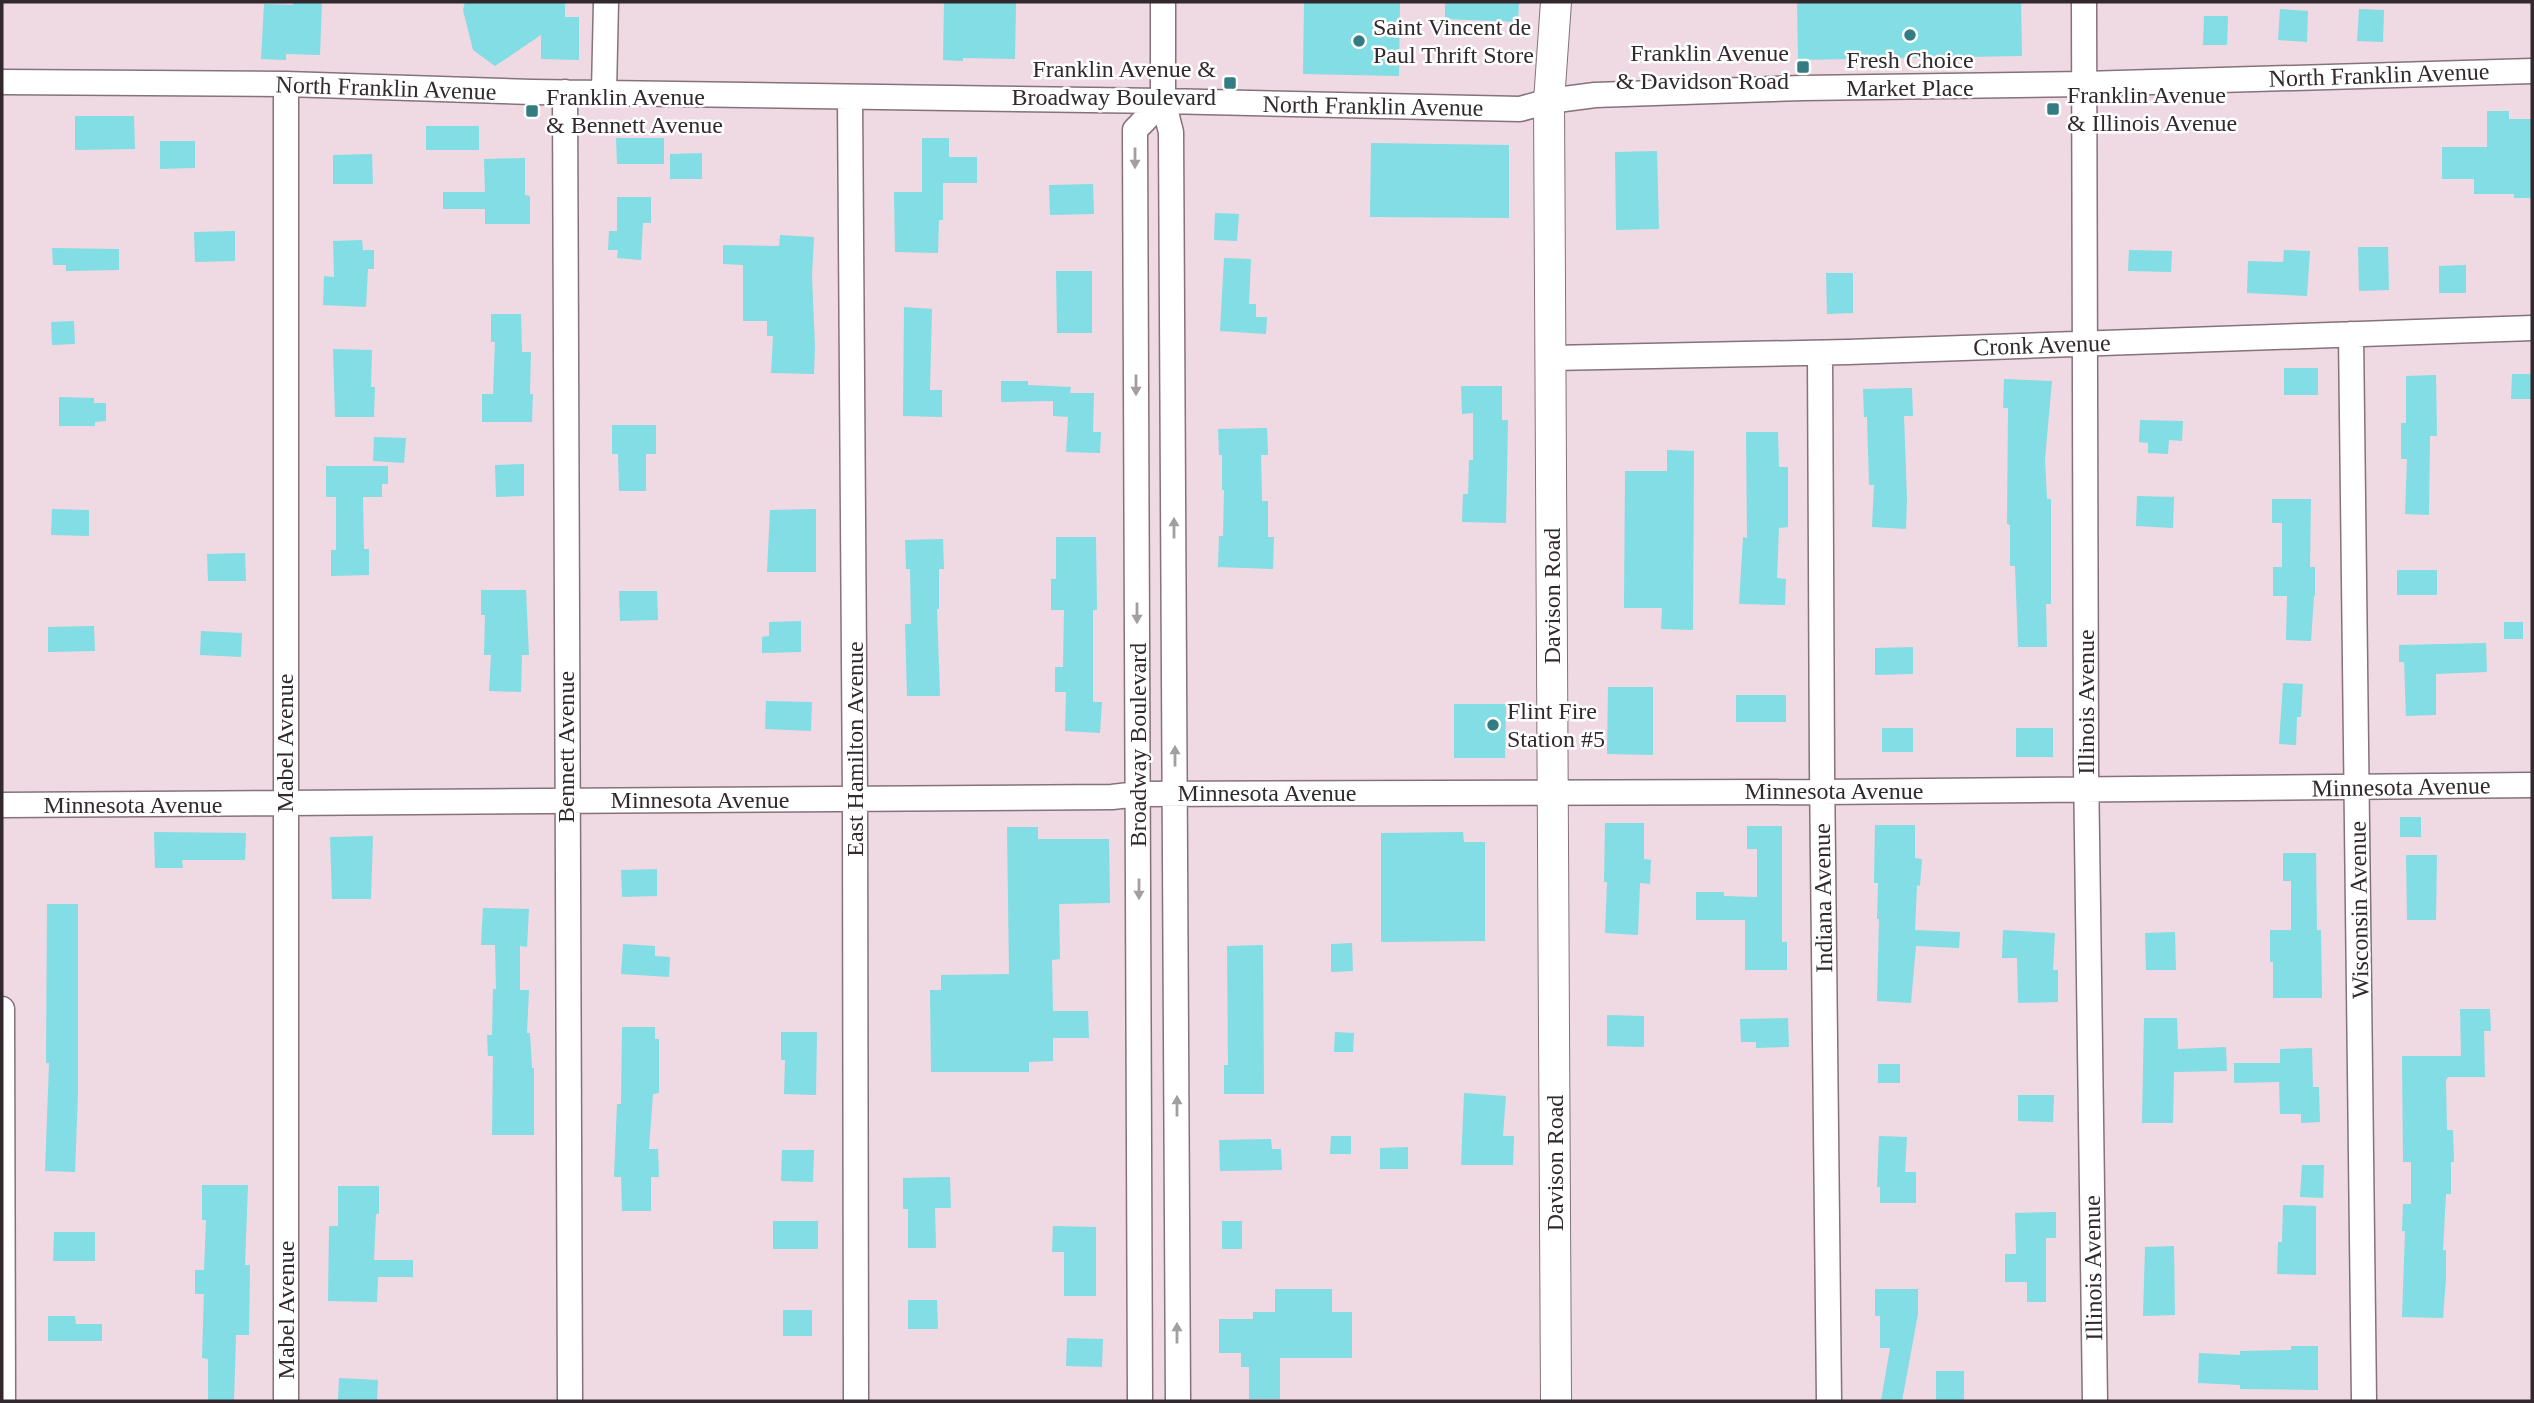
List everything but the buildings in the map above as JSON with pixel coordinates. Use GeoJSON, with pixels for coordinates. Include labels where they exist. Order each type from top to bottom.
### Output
{"type":"FeatureCollection","features":[{"type":"Feature","properties":{"kind":"main road","name":"Davison Road"},"geometry":{"type":"LineString","coordinates":[[1556,2],[1549,100],[1556,1401]]}},
{"type":"Feature","properties":{"kind":"street"},"geometry":{"type":"LineString","coordinates":[[604,92],[606,2]]}},
{"type":"Feature","properties":{"kind":"street","name":"Broadway Boulevard"},"geometry":{"type":"LineString","coordinates":[[1163,2],[1163,101],[1171,132],[1178,1401]]}},
{"type":"Feature","properties":{"kind":"street","name":"Illinois Avenue"},"geometry":{"type":"LineString","coordinates":[[2084,2],[2087,788],[2095,1401]]}},
{"type":"Feature","properties":{"kind":"street","name":"North Franklin Avenue"},"geometry":{"type":"LineString","coordinates":[[2,82],[286,84],[850,98],[1163,101],[1520,109],[1549,100],[1595,95],[2532,71]]}},
{"type":"Feature","properties":{"kind":"street","name":"Mabel Avenue"},"geometry":{"type":"LineString","coordinates":[[286,84],[286,1401]]}},
{"type":"Feature","properties":{"kind":"street","name":"Bennett Avenue"},"geometry":{"type":"LineString","coordinates":[[565,92],[570,1401]]}},
{"type":"Feature","properties":{"kind":"street","name":"East Hamilton Avenue"},"geometry":{"type":"LineString","coordinates":[[850,98],[856,1401]]}},
{"type":"Feature","properties":{"kind":"street","name":"Broadway Boulevard"},"geometry":{"type":"LineString","coordinates":[[1140,1401],[1135,130],[1163,101]]}},
{"type":"Feature","properties":{"kind":"street","name":"Cronk Avenue"},"geometry":{"type":"LineString","coordinates":[[1551,358],[1820,353],[2532,328]]}},
{"type":"Feature","properties":{"kind":"street","name":"Wisconsin Avenue"},"geometry":{"type":"LineString","coordinates":[[2351,334],[2364,1401]]}},
{"type":"Feature","properties":{"kind":"street","name":"Indiana Avenue"},"geometry":{"type":"LineString","coordinates":[[1820,353],[1829,1401]]}},
{"type":"Feature","properties":{"kind":"street","name":"Minnesota Avenue"},"geometry":{"type":"LineString","coordinates":[[2,805],[2532,785]]}},
{"type":"Feature","properties":{"kind":"street"},"geometry":{"type":"LineString","coordinates":[[2,1009],[3,1401]]}},
{"type":"Feature","properties":{"kind":"place","name":"Fresh Choice Market Place"},"geometry":{"type":"Point","coordinates":[1910,35]}},
{"type":"Feature","properties":{"kind":"place","name":"Saint Vincent de Paul Thrift Store"},"geometry":{"type":"Point","coordinates":[1359,41]}},
{"type":"Feature","properties":{"kind":"place","name":"Franklin Avenue & Davidson Road"},"geometry":{"type":"Point","coordinates":[1803,67]}},
{"type":"Feature","properties":{"kind":"place","name":"Franklin Avenue & Broadway Boulevard"},"geometry":{"type":"Point","coordinates":[1230,83]}},
{"type":"Feature","properties":{"kind":"place","name":"Franklin Avenue & Illinois Avenue"},"geometry":{"type":"Point","coordinates":[2053,109]}},
{"type":"Feature","properties":{"kind":"place","name":"Franklin Avenue & Bennett Avenue"},"geometry":{"type":"Point","coordinates":[532,111]}},
{"type":"Feature","properties":{"kind":"place","name":"Flint Fire Station #5"},"geometry":{"type":"Point","coordinates":[1493,725]}}]}
